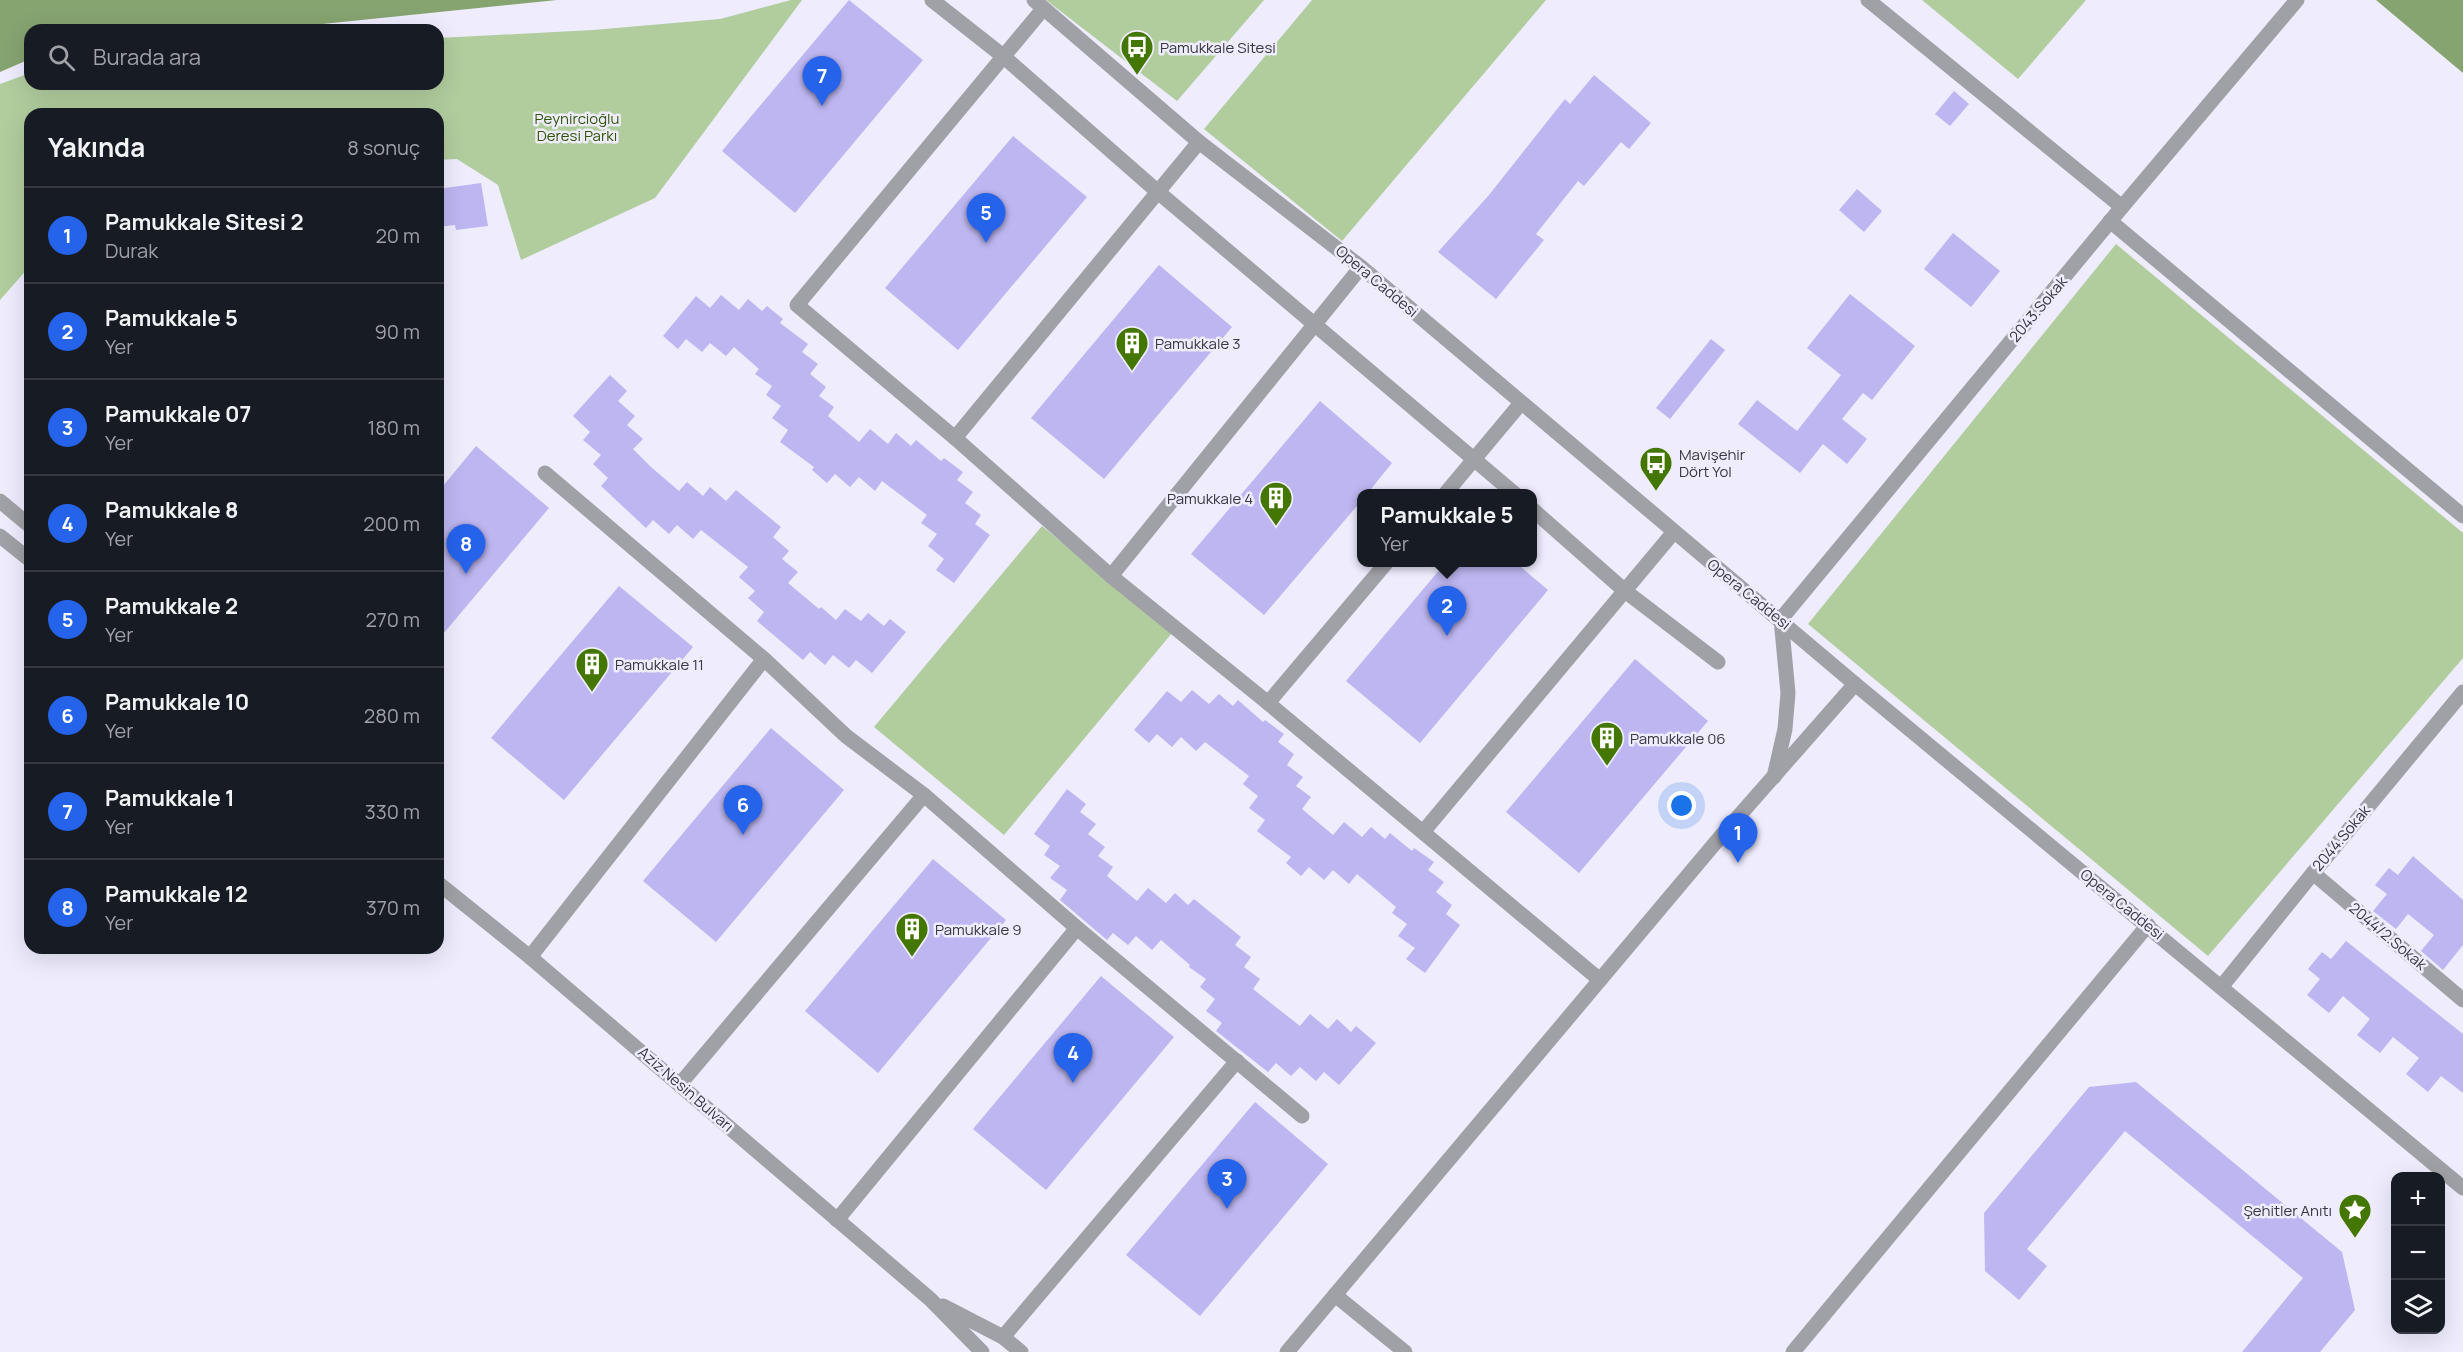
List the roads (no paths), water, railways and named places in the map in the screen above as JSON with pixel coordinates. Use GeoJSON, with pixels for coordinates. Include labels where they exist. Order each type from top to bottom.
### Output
{"type":"FeatureCollection","features":[{"type":"Feature","properties":{"kind":"street"},"geometry":{"type":"LineString","coordinates":[[932,0],[1003,56],[1158,192],[1509,489]]}},
{"type":"Feature","properties":{"kind":"street"},"geometry":{"type":"LineString","coordinates":[[1868,0],[2122,207]]}},
{"type":"Feature","properties":{"kind":"street","name":"2043.Sokak"},"geometry":{"type":"LineString","coordinates":[[1781,619],[2110,221],[2297,0]]}},
{"type":"Feature","properties":{"kind":"street"},"geometry":{"type":"LineString","coordinates":[[1039,4],[1003,56],[797,305],[955,438],[1111,576],[1268,703],[1600,980]]}},
{"type":"Feature","properties":{"kind":"street","name":"Opera Caddesi"},"geometry":{"type":"LineString","coordinates":[[1039,4],[1199,142],[1361,267],[1673,533],[1781,619],[1855,684],[2463,1188]]}},
{"type":"Feature","properties":{"kind":"street"},"geometry":{"type":"LineString","coordinates":[[955,438],[1199,142]]}},
{"type":"Feature","properties":{"kind":"street"},"geometry":{"type":"LineString","coordinates":[[2110,221],[2463,516]]}},
{"type":"Feature","properties":{"kind":"street"},"geometry":{"type":"LineString","coordinates":[[1111,576],[1361,267]]}},
{"type":"Feature","properties":{"kind":"street"},"geometry":{"type":"LineString","coordinates":[[1449,489],[1521,403]]}},
{"type":"Feature","properties":{"kind":"street"},"geometry":{"type":"LineString","coordinates":[[545,473],[764,659],[846,736],[924,795],[1077,928],[1302,1116]]}},
{"type":"Feature","properties":{"kind":"street"},"geometry":{"type":"LineString","coordinates":[[0,501],[24,521]]}},
{"type":"Feature","properties":{"kind":"street"},"geometry":{"type":"LineString","coordinates":[[1537,513],[1625,591],[1718,662]]}},
{"type":"Feature","properties":{"kind":"street"},"geometry":{"type":"LineString","coordinates":[[1424,832],[1673,533]]}},
{"type":"Feature","properties":{"kind":"street"},"geometry":{"type":"LineString","coordinates":[[0,536],[24,555]]}},
{"type":"Feature","properties":{"kind":"street"},"geometry":{"type":"LineString","coordinates":[[1268,703],[1383,567]]}},
{"type":"Feature","properties":{"kind":"street"},"geometry":{"type":"LineString","coordinates":[[1774,777],[1785,729],[1788,693],[1781,619]]}},
{"type":"Feature","properties":{"kind":"street"},"geometry":{"type":"LineString","coordinates":[[530,957],[764,659]]}},
{"type":"Feature","properties":{"kind":"street"},"geometry":{"type":"LineString","coordinates":[[1287,1352],[1600,980],[1855,684]]}},
{"type":"Feature","properties":{"kind":"street","name":"2044.Sokak"},"geometry":{"type":"LineString","coordinates":[[2222,986],[2463,693]]}},
{"type":"Feature","properties":{"kind":"street"},"geometry":{"type":"LineString","coordinates":[[680,1084],[924,795]]}},
{"type":"Feature","properties":{"kind":"street","name":"2044/2.Sokak"},"geometry":{"type":"LineString","coordinates":[[2313,873],[2463,1000]]}},
{"type":"Feature","properties":{"kind":"street","name":"Aziz Nesin Bulvarı"},"geometry":{"type":"LineString","coordinates":[[444,888],[530,957],[930,1299],[982,1352]]}},
{"type":"Feature","properties":{"kind":"street"},"geometry":{"type":"LineString","coordinates":[[1793,1352],[2148,925]]}},
{"type":"Feature","properties":{"kind":"street"},"geometry":{"type":"LineString","coordinates":[[837,1220],[1077,928]]}},
{"type":"Feature","properties":{"kind":"street"},"geometry":{"type":"LineString","coordinates":[[1003,1337],[1237,1061]]}},
{"type":"Feature","properties":{"kind":"street"},"geometry":{"type":"LineString","coordinates":[[1335,1295],[1404,1352]]}},
{"type":"Feature","properties":{"kind":"street","name":"Aziz Nesin Bulvarı"},"geometry":{"type":"LineString","coordinates":[[930,1299],[1003,1337],[1021,1352]]}},
{"type":"Feature","properties":{"kind":"place","name":"Pamukkale Sitesi"},"geometry":{"type":"Point","coordinates":[1137,76]}},
{"type":"Feature","properties":{"kind":"place","name":"Pamukkale 1"},"geometry":{"type":"Point","coordinates":[822,106]}},
{"type":"Feature","properties":{"kind":"place","name":"Pamukkale 2"},"geometry":{"type":"Point","coordinates":[986,243]}},
{"type":"Feature","properties":{"kind":"place","name":"Pamukkale 3"},"geometry":{"type":"Point","coordinates":[1132,372]}},
{"type":"Feature","properties":{"kind":"place","name":"Mavişehir Dört Yol"},"geometry":{"type":"Point","coordinates":[1656,492]}},
{"type":"Feature","properties":{"kind":"place","name":"Pamukkale 4"},"geometry":{"type":"Point","coordinates":[1276,527]}},
{"type":"Feature","properties":{"kind":"place","name":"Pamukkale 12"},"geometry":{"type":"Point","coordinates":[466,574]}},
{"type":"Feature","properties":{"kind":"place","name":"Pamukkale 5"},"geometry":{"type":"Point","coordinates":[1447,636]}},
{"type":"Feature","properties":{"kind":"place","name":"Pamukkale 11"},"geometry":{"type":"Point","coordinates":[592,693]}},
{"type":"Feature","properties":{"kind":"place","name":"Pamukkale 06"},"geometry":{"type":"Point","coordinates":[1607,767]}},
{"type":"Feature","properties":{"kind":"place","name":"Pamukkale 10"},"geometry":{"type":"Point","coordinates":[743,835]}},
{"type":"Feature","properties":{"kind":"place","name":"Pamukkale Sitesi 2"},"geometry":{"type":"Point","coordinates":[1738,863]}},
{"type":"Feature","properties":{"kind":"place","name":"Pamukkale 9"},"geometry":{"type":"Point","coordinates":[912,958]}},
{"type":"Feature","properties":{"kind":"place","name":"Pamukkale 8"},"geometry":{"type":"Point","coordinates":[1073,1083]}},
{"type":"Feature","properties":{"kind":"place","name":"Pamukkale 07"},"geometry":{"type":"Point","coordinates":[1227,1209]}},
{"type":"Feature","properties":{"kind":"place","name":"Şehitler Anıtı"},"geometry":{"type":"Point","coordinates":[2355,1239]}},
{"type":"Feature","properties":{"kind":"park label","name":"Peynircioğlu Deresi Parkı"},"geometry":{"type":"Point","coordinates":[577,126]}}]}
